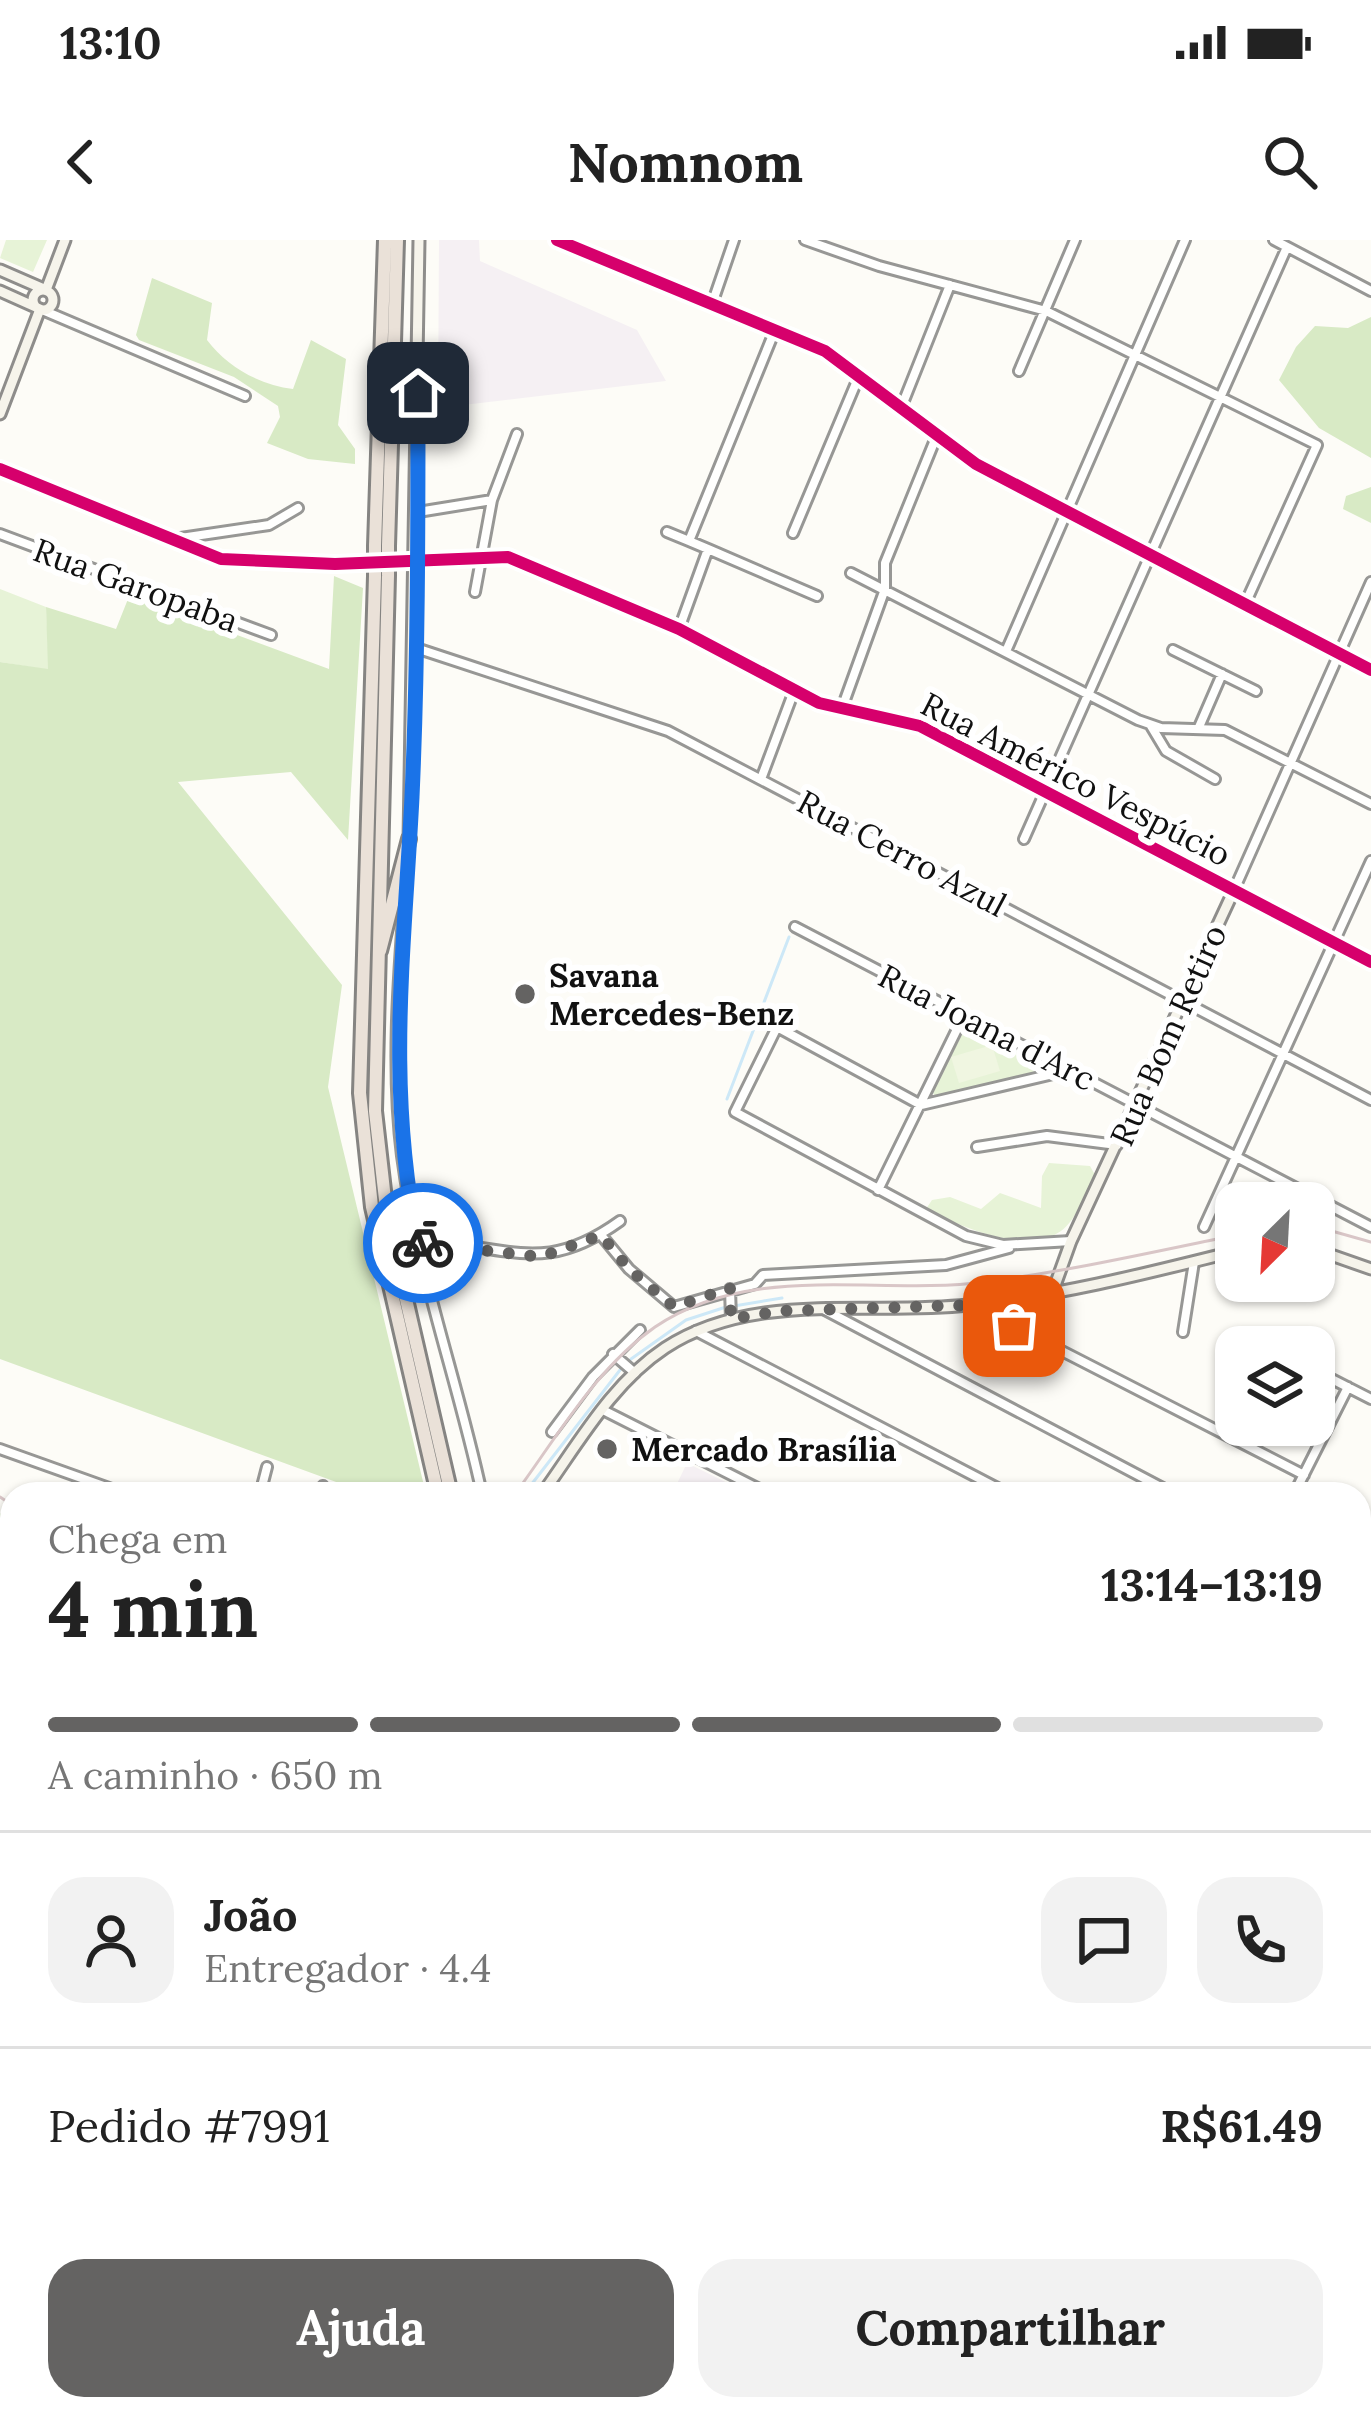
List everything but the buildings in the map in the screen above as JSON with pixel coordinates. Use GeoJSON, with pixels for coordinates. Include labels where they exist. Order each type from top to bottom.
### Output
{"type":"FeatureCollection","features":[{"type":"Feature","properties":{"kind":"highway"},"geometry":{"type":"LineString","coordinates":[[382,546],[385,240]]}},
{"type":"Feature","properties":{"kind":"highway"},"geometry":{"type":"LineString","coordinates":[[397,240],[362,1120],[372,1207],[435,1482]]}},
{"type":"Feature","properties":{"kind":"highway"},"geometry":{"type":"LineString","coordinates":[[381,575],[375,1112],[384,1193],[448,1482]]}},
{"type":"Feature","properties":{"kind":"highway"},"geometry":{"type":"LineString","coordinates":[[374,975],[409,838]]}},
{"type":"Feature","properties":{"kind":"street"},"geometry":{"type":"LineString","coordinates":[[46,290],[65,240]]}},
{"type":"Feature","properties":{"kind":"street"},"geometry":{"type":"LineString","coordinates":[[419,240],[416,648],[396,1075],[418,1244],[479,1482]]}},
{"type":"Feature","properties":{"kind":"street"},"geometry":{"type":"LineString","coordinates":[[557,240],[825,351],[976,464],[1371,670]]}},
{"type":"Feature","properties":{"kind":"street"},"geometry":{"type":"LineString","coordinates":[[712,304],[734,240]]}},
{"type":"Feature","properties":{"kind":"street"},"geometry":{"type":"LineString","coordinates":[[805,240],[1046,311],[1317,445],[1245,604]]}},
{"type":"Feature","properties":{"kind":"street"},"geometry":{"type":"LineString","coordinates":[[1019,371],[1075,240]]}},
{"type":"Feature","properties":{"kind":"street"},"geometry":{"type":"LineString","coordinates":[[1007,649],[1185,240]]}},
{"type":"Feature","properties":{"kind":"street"},"geometry":{"type":"LineString","coordinates":[[1274,240],[1371,291]]}},
{"type":"Feature","properties":{"kind":"street"},"geometry":{"type":"LineString","coordinates":[[1024,839],[1287,247]]}},
{"type":"Feature","properties":{"kind":"street"},"geometry":{"type":"LineString","coordinates":[[0,270],[46,290],[52,303],[40,309],[0,414]]}},
{"type":"Feature","properties":{"kind":"street"},"geometry":{"type":"LineString","coordinates":[[902,408],[950,285]]}},
{"type":"Feature","properties":{"kind":"street"},"geometry":{"type":"LineString","coordinates":[[0,291],[245,396]]}},
{"type":"Feature","properties":{"kind":"street"},"geometry":{"type":"LineString","coordinates":[[689,541],[775,330]]}},
{"type":"Feature","properties":{"kind":"street"},"geometry":{"type":"LineString","coordinates":[[793,533],[859,376]]}},
{"type":"Feature","properties":{"kind":"street"},"geometry":{"type":"LineString","coordinates":[[475,592],[492,500],[517,434]]}},
{"type":"Feature","properties":{"kind":"street"},"geometry":{"type":"LineString","coordinates":[[842,708],[886,589],[885,563],[937,435]]}},
{"type":"Feature","properties":{"kind":"street","name":"Rua Américo Vespúcio"},"geometry":{"type":"LineString","coordinates":[[0,469],[200,554],[251,563],[508,556],[679,629],[794,691],[842,708],[906,720],[1371,962]]}},
{"type":"Feature","properties":{"kind":"street"},"geometry":{"type":"LineString","coordinates":[[418,512],[492,500]]}},
{"type":"Feature","properties":{"kind":"street"},"geometry":{"type":"LineString","coordinates":[[168,539],[269,525],[298,508]]}},
{"type":"Feature","properties":{"kind":"street"},"geometry":{"type":"LineString","coordinates":[[667,532],[817,596]]}},
{"type":"Feature","properties":{"kind":"street","name":"Rua Garopaba"},"geometry":{"type":"LineString","coordinates":[[0,534],[271,635]]}},
{"type":"Feature","properties":{"kind":"street"},"geometry":{"type":"LineString","coordinates":[[679,629],[708,549]]}},
{"type":"Feature","properties":{"kind":"street"},"geometry":{"type":"LineString","coordinates":[[851,573],[1150,725],[1225,730],[1371,804]]}},
{"type":"Feature","properties":{"kind":"street","name":"Rua Bom Retiro"},"geometry":{"type":"LineString","coordinates":[[1053,1291],[1071,1241],[1119,1145],[1371,582]]}},
{"type":"Feature","properties":{"kind":"street","name":"Rua Cerro Azul"},"geometry":{"type":"LineString","coordinates":[[416,648],[644,720],[1371,1100]]}},
{"type":"Feature","properties":{"kind":"street"},"geometry":{"type":"LineString","coordinates":[[1173,650],[1256,691]]}},
{"type":"Feature","properties":{"kind":"street"},"geometry":{"type":"LineString","coordinates":[[1199,727],[1222,674]]}},
{"type":"Feature","properties":{"kind":"street"},"geometry":{"type":"LineString","coordinates":[[761,779],[794,691]]}},
{"type":"Feature","properties":{"kind":"street"},"geometry":{"type":"LineString","coordinates":[[1150,725],[1166,751],[1215,779]]}},
{"type":"Feature","properties":{"kind":"street"},"geometry":{"type":"LineString","coordinates":[[1204,1227],[1371,861]]}},
{"type":"Feature","properties":{"kind":"street","name":"Rua Joana d'Arc"},"geometry":{"type":"LineString","coordinates":[[795,928],[1371,1227]]}},
{"type":"Feature","properties":{"kind":"street"},"geometry":{"type":"LineString","coordinates":[[878,1190],[964,1015]]}},
{"type":"Feature","properties":{"kind":"street"},"geometry":{"type":"LineString","coordinates":[[1017,1246],[966,1236],[735,1112],[777,1027],[920,1105],[1070,1070]]}},
{"type":"Feature","properties":{"kind":"street"},"geometry":{"type":"LineString","coordinates":[[976,1148],[1048,1136],[1119,1145]]}},
{"type":"Feature","properties":{"kind":"street"},"geometry":{"type":"LineString","coordinates":[[418,1244],[541,1257],[601,1235],[620,1221]]}},
{"type":"Feature","properties":{"kind":"street"},"geometry":{"type":"LineString","coordinates":[[601,1235],[629,1269],[674,1307],[754,1283],[763,1275],[965,1261],[1017,1246],[1071,1241]]}},
{"type":"Feature","properties":{"kind":"street"},"geometry":{"type":"LineString","coordinates":[[965,1261],[966,1236]]}},
{"type":"Feature","properties":{"kind":"street"},"geometry":{"type":"LineString","coordinates":[[1335,1256],[1371,1269]]}},
{"type":"Feature","properties":{"kind":"street"},"geometry":{"type":"LineString","coordinates":[[552,1482],[635,1373],[696,1331],[731,1319],[824,1310],[973,1305],[1215,1257]]}},
{"type":"Feature","properties":{"kind":"street"},"geometry":{"type":"LineString","coordinates":[[1183,1332],[1194,1262]]}},
{"type":"Feature","properties":{"kind":"street"},"geometry":{"type":"LineString","coordinates":[[730,1288],[731,1319]]}},
{"type":"Feature","properties":{"kind":"street"},"geometry":{"type":"LineString","coordinates":[[973,1305],[1304,1474]]}},
{"type":"Feature","properties":{"kind":"street"},"geometry":{"type":"LineString","coordinates":[[824,1310],[1151,1482]]}},
{"type":"Feature","properties":{"kind":"street"},"geometry":{"type":"LineString","coordinates":[[552,1432],[613,1354],[640,1330]]}},
{"type":"Feature","properties":{"kind":"street"},"geometry":{"type":"LineString","coordinates":[[696,1331],[986,1482]]}},
{"type":"Feature","properties":{"kind":"street"},"geometry":{"type":"LineString","coordinates":[[613,1354],[635,1373]]}},
{"type":"Feature","properties":{"kind":"street"},"geometry":{"type":"LineString","coordinates":[[1335,1380],[1371,1399]]}},
{"type":"Feature","properties":{"kind":"street"},"geometry":{"type":"LineString","coordinates":[[1300,1482],[1348,1387]]}},
{"type":"Feature","properties":{"kind":"street"},"geometry":{"type":"LineString","coordinates":[[603,1410],[745,1482]]}},
{"type":"Feature","properties":{"kind":"street"},"geometry":{"type":"LineString","coordinates":[[0,1449],[92,1482]]}},
{"type":"Feature","properties":{"kind":"street"},"geometry":{"type":"LineString","coordinates":[[263,1482],[267,1466]]}},
{"type":"Feature","properties":{"kind":"shaded area"},"geometry":{"type":"Polygon","coordinates":[[[439,240],[479,240],[480,261],[637,330],[666,381],[438,408],[439,240]]]}},
{"type":"Feature","properties":{"kind":"shaded area"},"geometry":{"type":"Polygon","coordinates":[[[687,1463],[726,1482],[678,1482],[687,1463]]]}},
{"type":"Feature","properties":{"kind":"green space"},"geometry":{"type":"Polygon","coordinates":[[[6,240],[47,240],[33,272],[0,258],[6,240]]]}},
{"type":"Feature","properties":{"kind":"green space"},"geometry":{"type":"Polygon","coordinates":[[[152,278],[212,303],[207,340],[234,366],[257,379],[293,389],[311,340],[346,359],[338,425],[355,449],[355,464],[308,459],[267,443],[280,417],[278,406],[234,377],[139,340],[136,335],[152,278]]]}},
{"type":"Feature","properties":{"kind":"green space"},"geometry":{"type":"Polygon","coordinates":[[[1371,317],[1371,458],[1319,428],[1279,380],[1296,347],[1315,326],[1348,328],[1371,317]]]}},
{"type":"Feature","properties":{"kind":"green space"},"geometry":{"type":"Polygon","coordinates":[[[1371,487],[1371,523],[1343,509],[1346,496],[1371,487]]]}},
{"type":"Feature","properties":{"kind":"green space"},"geometry":{"type":"Polygon","coordinates":[[[334,576],[363,588],[348,840],[291,772],[178,782],[342,985],[328,1087],[423,1482],[336,1482],[0,1359],[0,662],[48,669],[46,607],[116,629],[128,599],[134,597],[329,669],[334,576]]]}},
{"type":"Feature","properties":{"kind":"green space"},"geometry":{"type":"Polygon","coordinates":[[[0,589],[46,607],[49,670],[0,662],[0,589]]]}},
{"type":"Feature","properties":{"kind":"green space"},"geometry":{"type":"Polygon","coordinates":[[[966,1026],[1058,1070],[937,1098],[933,1093],[966,1026]]]}},
{"type":"Feature","properties":{"kind":"green space"},"geometry":{"type":"Polygon","coordinates":[[[992,1045],[1000,1071],[959,1083],[951,1057],[992,1045]]]}},
{"type":"Feature","properties":{"kind":"green space"},"geometry":{"type":"Polygon","coordinates":[[[1049,1163],[1090,1166],[1095,1175],[1072,1220],[1047,1238],[993,1236],[926,1209],[932,1200],[950,1197],[981,1209],[1000,1193],[1041,1208],[1042,1176],[1049,1163]]]}},
{"type":"Feature","properties":{"kind":"waterway"},"geometry":{"type":"LineString","coordinates":[[727,1099],[789,937]]}},
{"type":"Feature","properties":{"kind":"waterway"},"geometry":{"type":"LineString","coordinates":[[734,1306],[782,1298]]}},
{"type":"Feature","properties":{"kind":"waterway"},"geometry":{"type":"LineString","coordinates":[[631,1359],[686,1320],[726,1307]]}},
{"type":"Feature","properties":{"kind":"waterway"},"geometry":{"type":"LineString","coordinates":[[533,1482],[620,1370]]}},
{"type":"Feature","properties":{"kind":"railway"},"geometry":{"type":"LineString","coordinates":[[1335,1232],[1371,1242]]}},
{"type":"Feature","properties":{"kind":"railway"},"geometry":{"type":"LineString","coordinates":[[524,1482],[614,1362],[655,1327],[693,1307],[773,1287],[985,1282],[1215,1239]]}},
{"type":"Feature","properties":{"kind":"cycle path"},"geometry":{"type":"LineString","coordinates":[[557,240],[825,351],[976,464],[1371,670]]}},
{"type":"Feature","properties":{"kind":"cycle path"},"geometry":{"type":"LineString","coordinates":[[0,469],[221,559],[335,564],[508,557],[679,629],[819,703],[920,726],[1371,962]]}},
{"type":"Feature","properties":{"kind":"way so far"},"geometry":{"type":"LineString","coordinates":[[423,1243],[541,1257],[571,1250],[601,1235],[629,1269],[674,1307],[730,1288],[731,1319],[780,1311],[973,1305],[1014,1326]]}},
{"type":"Feature","properties":{"kind":"place","name":"Savana Mercedes-Benz"},"geometry":{"type":"Point","coordinates":[525,994]}},
{"type":"Feature","properties":{"kind":"place","name":"Mercado Brasília"},"geometry":{"type":"Point","coordinates":[607,1449]}},
{"type":"Feature","properties":{"kind":"route"},"geometry":{"type":"LineString","coordinates":[[418,393],[412,796],[396,1075],[409,1201],[418,1244],[423,1243]]}}]}
